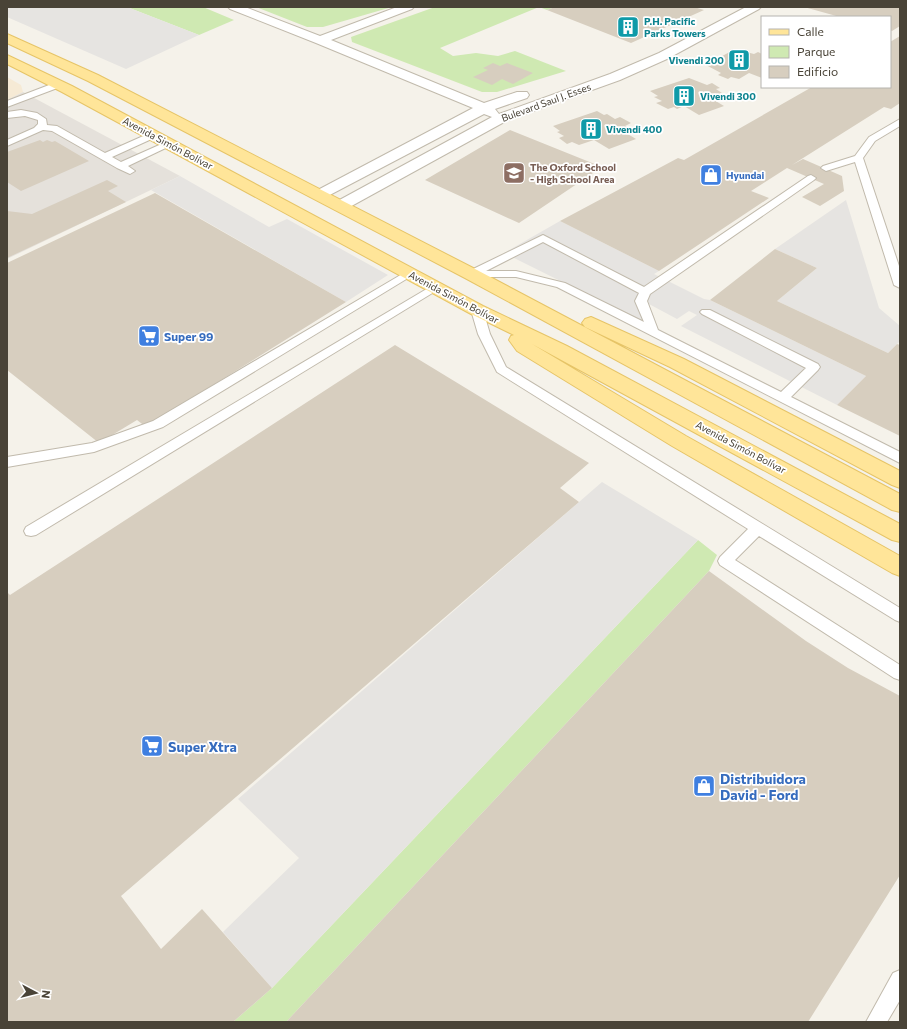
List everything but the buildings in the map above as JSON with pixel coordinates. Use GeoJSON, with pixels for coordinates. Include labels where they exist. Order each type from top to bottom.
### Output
{"type":"FeatureCollection","features":[{"type":"Feature","properties":{"kind":"main road","name":"Avenida Simón Bolívar"},"geometry":{"type":"LineString","coordinates":[[7,38],[93,78],[471,274],[900,504]]}},
{"type":"Feature","properties":{"kind":"main road","name":"Avenida Simón Bolívar"},"geometry":{"type":"LineString","coordinates":[[7,59],[153,135],[477,310],[560,350],[900,534]]}},
{"type":"Feature","properties":{"kind":"main road"},"geometry":{"type":"LineString","coordinates":[[515,298],[566,311],[677,364],[900,480]]}},
{"type":"Feature","properties":{"kind":"main road"},"geometry":{"type":"LineString","coordinates":[[504,324],[524,347],[679,441],[900,567]]}},
{"type":"Feature","properties":{"kind":"street"},"geometry":{"type":"LineString","coordinates":[[234,7],[320,40],[484,108],[501,118]]}},
{"type":"Feature","properties":{"kind":"street"},"geometry":{"type":"LineString","coordinates":[[320,40],[408,7]]}},
{"type":"Feature","properties":{"kind":"street","name":"Bulevard Saul J. Esses"},"geometry":{"type":"LineString","coordinates":[[340,206],[501,118],[615,77],[663,56],[748,8]]}},
{"type":"Feature","properties":{"kind":"street"},"geometry":{"type":"LineString","coordinates":[[612,65],[644,51]]}},
{"type":"Feature","properties":{"kind":"street","name":"Bulevard Saul J. Esses"},"geometry":{"type":"LineString","coordinates":[[319,195],[484,108],[537,90]]}},
{"type":"Feature","properties":{"kind":"lane"},"geometry":{"type":"LineString","coordinates":[[7,104],[58,85]]}},
{"type":"Feature","properties":{"kind":"lane"},"geometry":{"type":"LineString","coordinates":[[7,115],[22,112],[33,114],[42,119],[43,125],[37,130],[7,143]]}},
{"type":"Feature","properties":{"kind":"lane"},"geometry":{"type":"LineString","coordinates":[[826,168],[858,158],[872,140],[900,122]]}},
{"type":"Feature","properties":{"kind":"lane"},"geometry":{"type":"LineString","coordinates":[[40,127],[54,128],[130,171]]}},
{"type":"Feature","properties":{"kind":"lane"},"geometry":{"type":"LineString","coordinates":[[104,157],[153,135]]}},
{"type":"Feature","properties":{"kind":"lane"},"geometry":{"type":"LineString","coordinates":[[120,166],[169,144]]}},
{"type":"Feature","properties":{"kind":"lane"},"geometry":{"type":"LineString","coordinates":[[858,158],[900,285]]}},
{"type":"Feature","properties":{"kind":"lane"},"geometry":{"type":"LineString","coordinates":[[653,332],[641,301],[645,292],[811,178]]}},
{"type":"Feature","properties":{"kind":"lane"},"geometry":{"type":"LineString","coordinates":[[471,274],[543,238],[645,292]]}},
{"type":"Feature","properties":{"kind":"lane"},"geometry":{"type":"LineString","coordinates":[[7,462],[94,447],[158,424],[409,273]]}},
{"type":"Feature","properties":{"kind":"lane"},"geometry":{"type":"LineString","coordinates":[[471,274],[516,274],[561,285],[900,458]]}},
{"type":"Feature","properties":{"kind":"lane"},"geometry":{"type":"LineString","coordinates":[[31,531],[435,287]]}},
{"type":"Feature","properties":{"kind":"lane"},"geometry":{"type":"LineString","coordinates":[[477,310],[484,334],[501,369],[900,616]]}},
{"type":"Feature","properties":{"kind":"lane"},"geometry":{"type":"LineString","coordinates":[[706,312],[814,367],[782,398]]}},
{"type":"Feature","properties":{"kind":"lane"},"geometry":{"type":"LineString","coordinates":[[758,528],[725,561],[900,673]]}},
{"type":"Feature","properties":{"kind":"lane"},"geometry":{"type":"LineString","coordinates":[[876,1022],[900,980]]}},
{"type":"Feature","properties":{"kind":"shaded area"},"geometry":{"type":"Polygon","coordinates":[[[7,7],[127,7],[199,35],[126,69],[7,17],[7,7]]]}},
{"type":"Feature","properties":{"kind":"shaded area"},"geometry":{"type":"Polygon","coordinates":[[[7,77],[21,85],[23,92],[7,100],[7,77]]]}},
{"type":"Feature","properties":{"kind":"shaded area"},"geometry":{"type":"Polygon","coordinates":[[[23,92],[180,176],[7,259],[7,100],[23,92]]]}},
{"type":"Feature","properties":{"kind":"shaded area"},"geometry":{"type":"Polygon","coordinates":[[[180,176],[269,227],[287,219],[388,275],[346,302],[151,190],[180,176]]]}},
{"type":"Feature","properties":{"kind":"shaded area"},"geometry":{"type":"Polygon","coordinates":[[[846,200],[879,308],[900,326],[900,341],[888,353],[777,301],[817,268],[775,249],[846,200]]]}},
{"type":"Feature","properties":{"kind":"shaded area"},"geometry":{"type":"Polygon","coordinates":[[[560,221],[659,271],[654,274],[866,376],[837,405],[681,326],[697,315],[689,311],[677,319],[649,304],[659,330],[504,253],[560,221]]]}},
{"type":"Feature","properties":{"kind":"shaded area"},"geometry":{"type":"Polygon","coordinates":[[[602,482],[698,540],[272,988],[223,932],[299,858],[238,799],[602,482]]]}},
{"type":"Feature","properties":{"kind":"green space"},"geometry":{"type":"Polygon","coordinates":[[[127,7],[203,7],[234,20],[199,35],[127,7]]]}},
{"type":"Feature","properties":{"kind":"green space"},"geometry":{"type":"Polygon","coordinates":[[[256,7],[392,7],[323,27],[307,27],[256,7]]]}},
{"type":"Feature","properties":{"kind":"green space"},"geometry":{"type":"Polygon","coordinates":[[[435,7],[539,7],[440,48],[453,56],[476,53],[498,56],[515,51],[566,71],[497,92],[482,92],[352,42],[351,37],[435,7]]]}},
{"type":"Feature","properties":{"kind":"green space"},"geometry":{"type":"Polygon","coordinates":[[[539,7],[555,7],[547,10],[539,7]]]}},
{"type":"Feature","properties":{"kind":"green space"},"geometry":{"type":"Polygon","coordinates":[[[698,540],[717,555],[709,571],[286,1022],[233,1022],[272,988],[698,540]]]}},
{"type":"Feature","properties":{"kind":"place","name":"P.H. Pacific Parks Towers"},"geometry":{"type":"Point","coordinates":[628,27]}},
{"type":"Feature","properties":{"kind":"place","name":"Vivendi 200"},"geometry":{"type":"Point","coordinates":[739,60]}},
{"type":"Feature","properties":{"kind":"place","name":"Vivendi 300"},"geometry":{"type":"Point","coordinates":[684,96]}},
{"type":"Feature","properties":{"kind":"place","name":"Vivendi 400"},"geometry":{"type":"Point","coordinates":[591,129]}},
{"type":"Feature","properties":{"kind":"place","name":"The Oxford School - High School Area"},"geometry":{"type":"Point","coordinates":[514,173]}},
{"type":"Feature","properties":{"kind":"place","name":"Hyundai"},"geometry":{"type":"Point","coordinates":[711,175]}},
{"type":"Feature","properties":{"kind":"place","name":"Super 99"},"geometry":{"type":"Point","coordinates":[149,336]}},
{"type":"Feature","properties":{"kind":"place","name":"Super Xtra"},"geometry":{"type":"Point","coordinates":[152,746]}},
{"type":"Feature","properties":{"kind":"place","name":"Distribuidora David - Ford"},"geometry":{"type":"Point","coordinates":[704,786]}}]}
